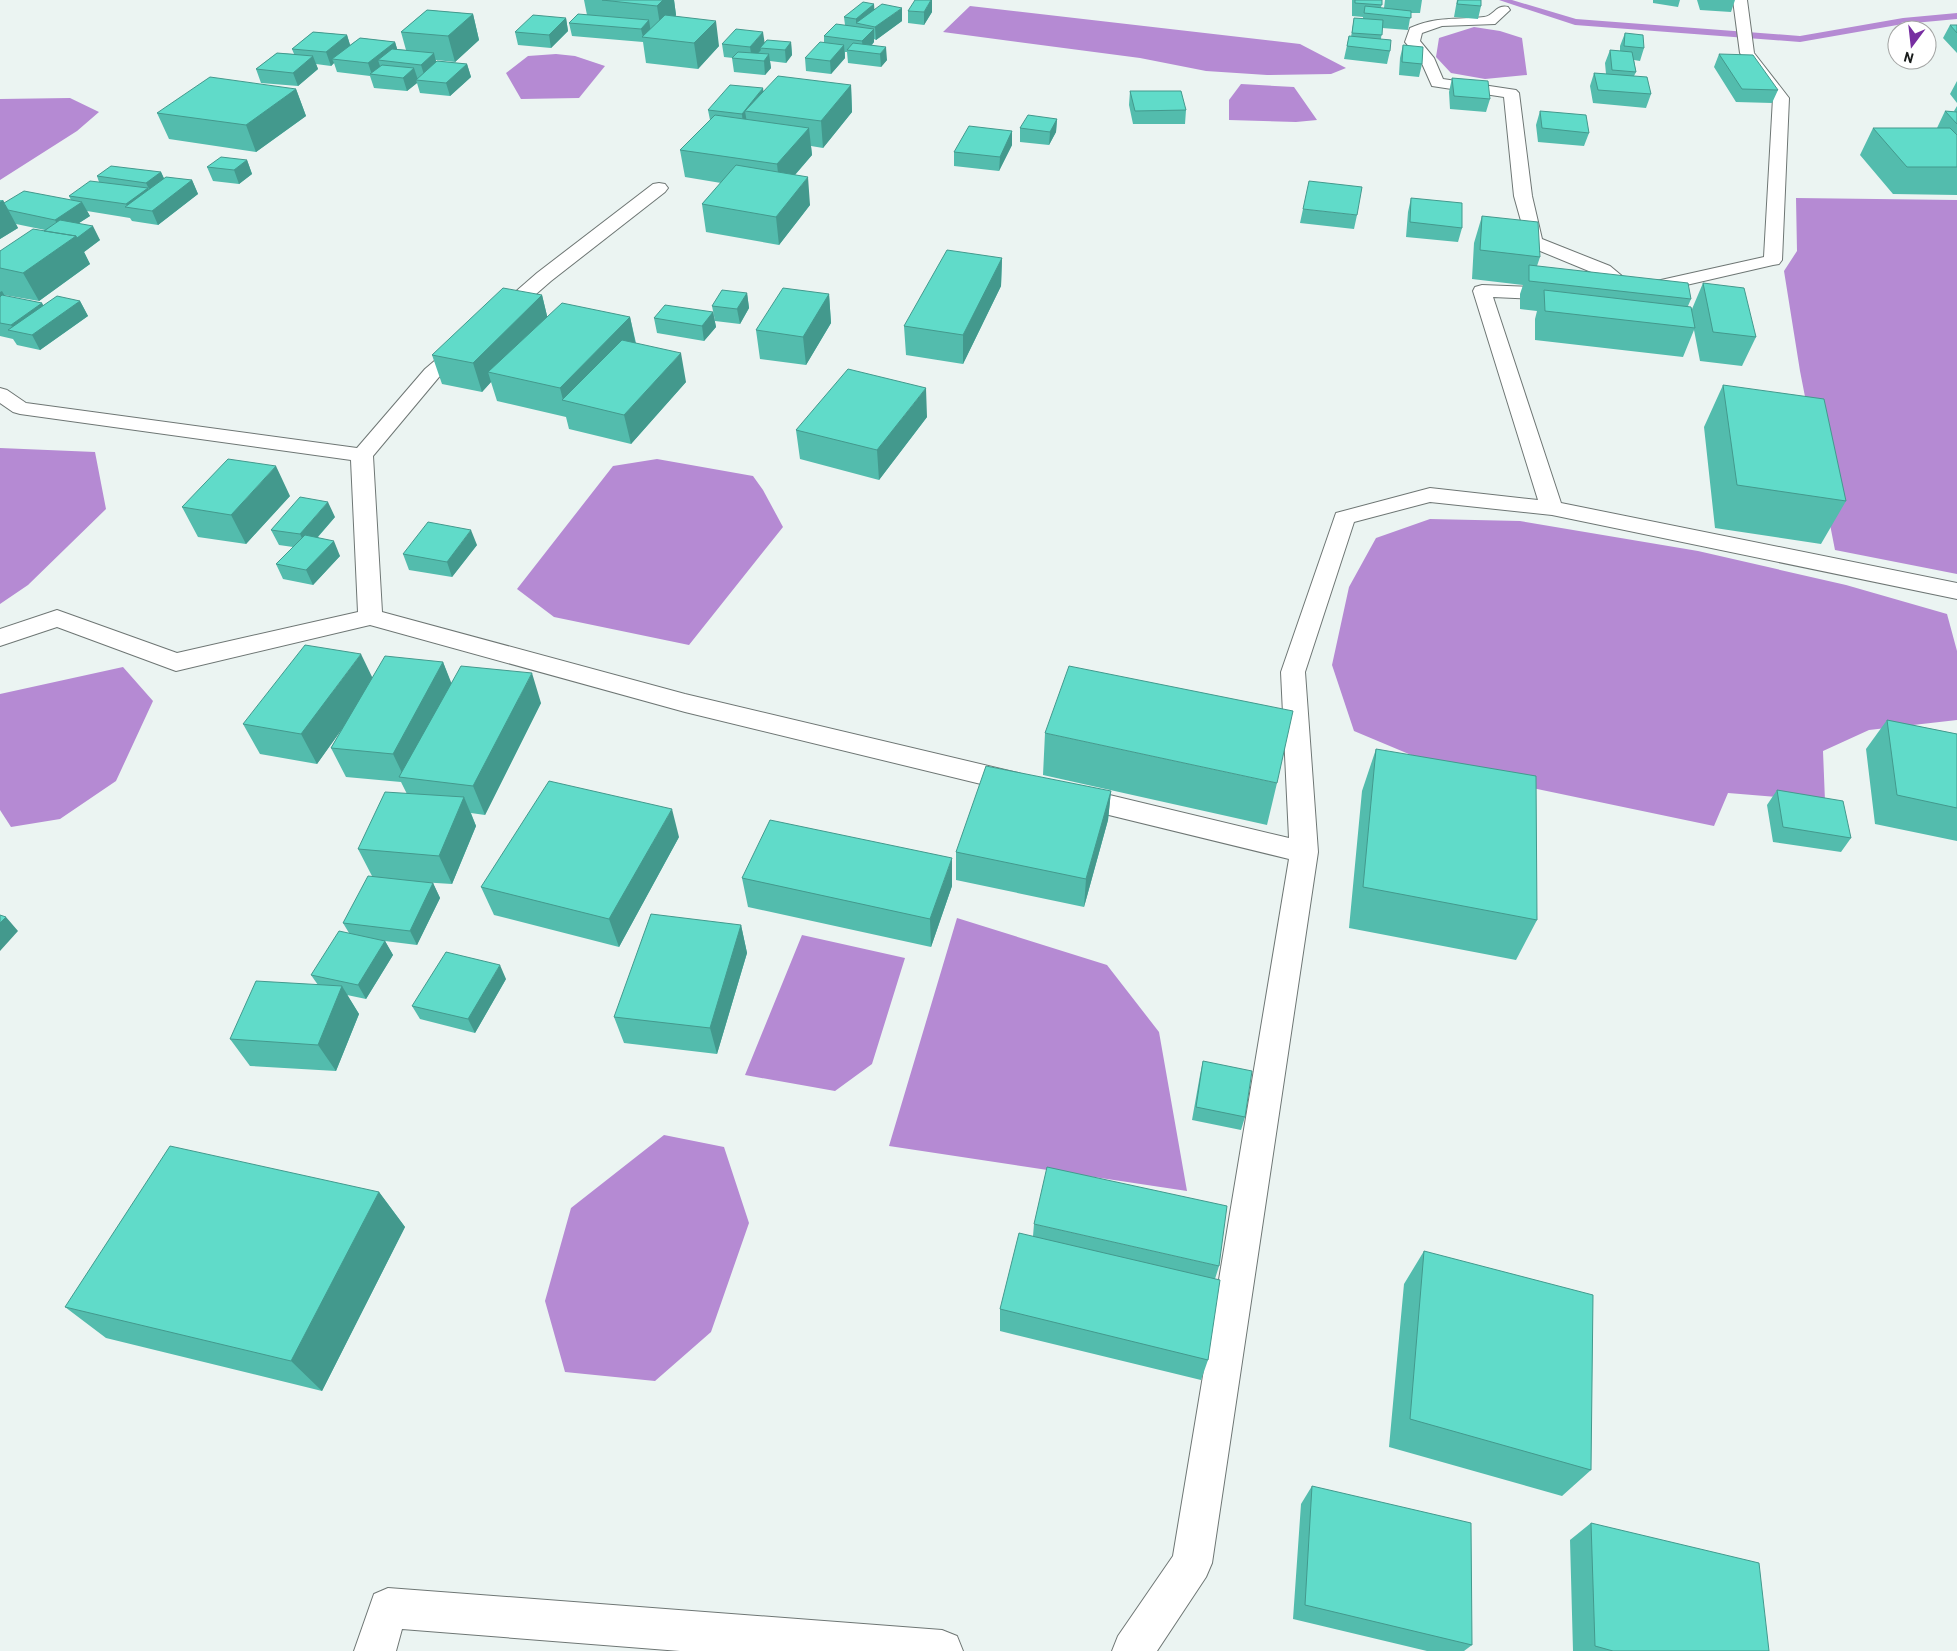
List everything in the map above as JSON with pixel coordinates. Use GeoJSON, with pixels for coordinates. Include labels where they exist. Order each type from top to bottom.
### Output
{"type":"FeatureCollection","features":[{"type":"Feature","properties":{"kind":"street"},"geometry":{"type":"LineString","coordinates":[[1603,296],[1630,292],[1773,260],[1781,98],[1747,53],[1740,18],[1740,0]]}},
{"type":"Feature","properties":{"kind":"street"},"geometry":{"type":"LineString","coordinates":[[1503,10],[1490,21],[1444,21],[1430,23],[1415,31],[1412,42],[1427,58],[1436,84],[1512,93],[1523,196],[1534,242],[1603,270],[1630,292]]}},
{"type":"Feature","properties":{"kind":"street"},"geometry":{"type":"LineString","coordinates":[[370,617],[362,455],[432,374],[544,277],[659,188]]}},
{"type":"Feature","properties":{"kind":"street"},"geometry":{"type":"LineString","coordinates":[[1552,508],[1482,291],[1575,295]]}},
{"type":"Feature","properties":{"kind":"street"},"geometry":{"type":"LineString","coordinates":[[0,394],[20,408],[362,455]]}},
{"type":"Feature","properties":{"kind":"street"},"geometry":{"type":"LineString","coordinates":[[1133,1651],[1192,1563],[1304,852],[1293,672],[1344,518],[1430,494],[1552,508],[1957,591]]}},
{"type":"Feature","properties":{"kind":"street"},"geometry":{"type":"LineString","coordinates":[[0,638],[57,618],[176,662],[370,617],[685,703],[1304,852]]}},
{"type":"Feature","properties":{"kind":"street"},"geometry":{"type":"LineString","coordinates":[[375,1651],[388,1608],[942,1651]]}},
{"type":"Feature","properties":{"kind":"shaded area"},"geometry":{"type":"Polygon","coordinates":[[[970,6],[1300,44],[1346,68],[1331,74],[1267,75],[1206,71],[1140,58],[943,32],[970,6]]]}},
{"type":"Feature","properties":{"kind":"shaded area"},"geometry":{"type":"Polygon","coordinates":[[[1474,27],[1500,31],[1522,38],[1527,75],[1485,79],[1451,73],[1436,57],[1439,38],[1474,27]]]}},
{"type":"Feature","properties":{"kind":"shaded area"},"geometry":{"type":"Polygon","coordinates":[[[556,54],[575,56],[605,66],[579,98],[521,99],[506,73],[528,56],[556,54]]]}},
{"type":"Feature","properties":{"kind":"shaded area"},"geometry":{"type":"Polygon","coordinates":[[[1241,84],[1294,87],[1317,120],[1296,122],[1229,120],[1229,100],[1241,84]]]}},
{"type":"Feature","properties":{"kind":"shaded area"},"geometry":{"type":"Polygon","coordinates":[[[70,98],[99,112],[77,131],[0,180],[0,99],[70,98]]]}},
{"type":"Feature","properties":{"kind":"shaded area"},"geometry":{"type":"Polygon","coordinates":[[[1796,198],[1957,200],[1957,574],[1835,550],[1800,371],[1784,271],[1797,251],[1796,198]]]}},
{"type":"Feature","properties":{"kind":"shaded area"},"geometry":{"type":"Polygon","coordinates":[[[0,448],[95,452],[106,509],[28,585],[0,604],[0,448]]]}},
{"type":"Feature","properties":{"kind":"shaded area"},"geometry":{"type":"Polygon","coordinates":[[[657,459],[753,476],[763,490],[783,527],[689,645],[554,617],[517,589],[613,466],[657,459]]]}},
{"type":"Feature","properties":{"kind":"shaded area"},"geometry":{"type":"Polygon","coordinates":[[[1430,519],[1520,521],[1698,551],[1846,585],[1947,614],[1957,651],[1957,720],[1869,730],[1823,751],[1825,801],[1728,793],[1714,826],[1447,770],[1354,731],[1332,665],[1349,587],[1376,538],[1430,519]]]}},
{"type":"Feature","properties":{"kind":"shaded area"},"geometry":{"type":"Polygon","coordinates":[[[123,667],[153,701],[116,781],[60,819],[11,827],[0,810],[0,694],[123,667]]]}},
{"type":"Feature","properties":{"kind":"shaded area"},"geometry":{"type":"Polygon","coordinates":[[[957,918],[1107,965],[1159,1032],[1187,1191],[889,1146],[957,918]]]}},
{"type":"Feature","properties":{"kind":"shaded area"},"geometry":{"type":"Polygon","coordinates":[[[802,935],[905,958],[872,1064],[835,1091],[745,1075],[802,935]]]}},
{"type":"Feature","properties":{"kind":"shaded area"},"geometry":{"type":"Polygon","coordinates":[[[664,1135],[724,1147],[749,1223],[711,1332],[655,1381],[565,1372],[545,1301],[571,1208],[664,1135]]]}},
{"type":"Feature","properties":{"kind":"building"},"geometry":{"type":"Polygon","coordinates":[[[602,0],[663,0],[657,6],[602,0]]]}},
{"type":"Feature","properties":{"kind":"building"},"geometry":{"type":"Polygon","coordinates":[[[915,0],[931,0],[924,12],[908,11],[915,0]]]}},
{"type":"Feature","properties":{"kind":"building"},"geometry":{"type":"Polygon","coordinates":[[[1355,0],[1382,0],[1382,5],[1355,3],[1355,0]]]}},
{"type":"Feature","properties":{"kind":"building"},"geometry":{"type":"Polygon","coordinates":[[[1458,0],[1481,0],[1481,6],[1457,4],[1458,0]]]}},
{"type":"Feature","properties":{"kind":"building"},"geometry":{"type":"Polygon","coordinates":[[[863,2],[874,4],[856,19],[844,17],[863,2]]]}},
{"type":"Feature","properties":{"kind":"building"},"geometry":{"type":"Polygon","coordinates":[[[882,4],[902,8],[875,27],[856,23],[882,4]]]}},
{"type":"Feature","properties":{"kind":"building"},"geometry":{"type":"Polygon","coordinates":[[[1365,6],[1411,11],[1411,18],[1364,13],[1365,6]]]}},
{"type":"Feature","properties":{"kind":"building"},"geometry":{"type":"Polygon","coordinates":[[[427,10],[473,14],[448,36],[401,32],[427,10]]]}},
{"type":"Feature","properties":{"kind":"building"},"geometry":{"type":"Polygon","coordinates":[[[578,14],[649,20],[641,29],[569,23],[578,14]]]}},
{"type":"Feature","properties":{"kind":"building"},"geometry":{"type":"Polygon","coordinates":[[[533,15],[566,18],[549,35],[515,32],[533,15]]]}},
{"type":"Feature","properties":{"kind":"building"},"geometry":{"type":"Polygon","coordinates":[[[665,15],[716,21],[694,43],[642,37],[665,15]]]}},
{"type":"Feature","properties":{"kind":"building"},"geometry":{"type":"Polygon","coordinates":[[[1354,18],[1383,20],[1382,35],[1352,33],[1354,18]]]}},
{"type":"Feature","properties":{"kind":"building"},"geometry":{"type":"Polygon","coordinates":[[[836,24],[874,29],[862,41],[824,36],[836,24]]]}},
{"type":"Feature","properties":{"kind":"building"},"geometry":{"type":"Polygon","coordinates":[[[1950,25],[1957,25],[1957,33],[1950,25]]]}},
{"type":"Feature","properties":{"kind":"building"},"geometry":{"type":"Polygon","coordinates":[[[736,29],[763,32],[750,47],[722,44],[736,29]]]}},
{"type":"Feature","properties":{"kind":"building"},"geometry":{"type":"Polygon","coordinates":[[[313,32],[347,35],[326,52],[292,49],[313,32]]]}},
{"type":"Feature","properties":{"kind":"building"},"geometry":{"type":"Polygon","coordinates":[[[1625,33],[1643,35],[1644,48],[1624,46],[1625,33]]]}},
{"type":"Feature","properties":{"kind":"building"},"geometry":{"type":"Polygon","coordinates":[[[1349,36],[1391,40],[1390,51],[1347,46],[1349,36]]]}},
{"type":"Feature","properties":{"kind":"building"},"geometry":{"type":"Polygon","coordinates":[[[360,38],[395,42],[368,63],[332,59],[360,38]]]}},
{"type":"Feature","properties":{"kind":"building"},"geometry":{"type":"Polygon","coordinates":[[[767,40],[791,42],[785,50],[760,48],[767,40]]]}},
{"type":"Feature","properties":{"kind":"building"},"geometry":{"type":"Polygon","coordinates":[[[820,42],[844,45],[830,61],[805,58],[820,42]]]}},
{"type":"Feature","properties":{"kind":"building"},"geometry":{"type":"Polygon","coordinates":[[[853,43],[886,47],[880,54],[847,50],[853,43]]]}},
{"type":"Feature","properties":{"kind":"building"},"geometry":{"type":"Polygon","coordinates":[[[1403,45],[1423,47],[1422,64],[1402,62],[1403,45]]]}},
{"type":"Feature","properties":{"kind":"building"},"geometry":{"type":"Polygon","coordinates":[[[392,49],[434,53],[421,65],[378,60],[392,49]]]}},
{"type":"Feature","properties":{"kind":"building"},"geometry":{"type":"Polygon","coordinates":[[[1610,50],[1632,52],[1636,72],[1612,70],[1610,50]]]}},
{"type":"Feature","properties":{"kind":"building"},"geometry":{"type":"Polygon","coordinates":[[[738,52],[769,54],[764,61],[732,58],[738,52]]]}},
{"type":"Feature","properties":{"kind":"building"},"geometry":{"type":"Polygon","coordinates":[[[277,53],[313,56],[293,73],[256,69],[277,53]]]}},
{"type":"Feature","properties":{"kind":"building"},"geometry":{"type":"Polygon","coordinates":[[[1719,54],[1753,55],[1778,90],[1742,89],[1719,54]]]}},
{"type":"Feature","properties":{"kind":"building"},"geometry":{"type":"Polygon","coordinates":[[[437,61],[467,64],[446,83],[416,80],[437,61]]]}},
{"type":"Feature","properties":{"kind":"building"},"geometry":{"type":"Polygon","coordinates":[[[382,65],[414,68],[403,78],[370,74],[382,65]]]}},
{"type":"Feature","properties":{"kind":"building"},"geometry":{"type":"Polygon","coordinates":[[[1594,73],[1647,77],[1651,94],[1598,90],[1594,73]]]}},
{"type":"Feature","properties":{"kind":"building"},"geometry":{"type":"Polygon","coordinates":[[[778,76],[851,85],[821,121],[745,111],[778,76]]]}},
{"type":"Feature","properties":{"kind":"building"},"geometry":{"type":"Polygon","coordinates":[[[210,77],[296,89],[246,125],[157,113],[210,77]]]}},
{"type":"Feature","properties":{"kind":"building"},"geometry":{"type":"Polygon","coordinates":[[[1452,78],[1488,81],[1490,99],[1454,96],[1452,78]]]}},
{"type":"Feature","properties":{"kind":"building"},"geometry":{"type":"Polygon","coordinates":[[[730,85],[763,88],[742,114],[708,110],[730,85]]]}},
{"type":"Feature","properties":{"kind":"building"},"geometry":{"type":"Polygon","coordinates":[[[1130,91],[1181,91],[1186,110],[1135,111],[1130,91]]]}},
{"type":"Feature","properties":{"kind":"building"},"geometry":{"type":"Polygon","coordinates":[[[1540,111],[1586,115],[1589,133],[1542,128],[1540,111]]]}},
{"type":"Feature","properties":{"kind":"building"},"geometry":{"type":"Polygon","coordinates":[[[1945,111],[1957,112],[1957,124],[1945,111]]]}},
{"type":"Feature","properties":{"kind":"building"},"geometry":{"type":"Polygon","coordinates":[[[715,115],[809,128],[777,164],[680,150],[715,115]]]}},
{"type":"Feature","properties":{"kind":"building"},"geometry":{"type":"Polygon","coordinates":[[[1028,115],[1057,119],[1050,132],[1020,128],[1028,115]]]}},
{"type":"Feature","properties":{"kind":"building"},"geometry":{"type":"Polygon","coordinates":[[[969,126],[1012,131],[1000,157],[954,152],[969,126]]]}},
{"type":"Feature","properties":{"kind":"building"},"geometry":{"type":"Polygon","coordinates":[[[1873,128],[1950,128],[1957,135],[1957,167],[1907,167],[1873,128]]]}},
{"type":"Feature","properties":{"kind":"building"},"geometry":{"type":"Polygon","coordinates":[[[221,157],[247,160],[234,170],[207,167],[221,157]]]}},
{"type":"Feature","properties":{"kind":"building"},"geometry":{"type":"Polygon","coordinates":[[[736,165],[808,177],[776,217],[702,204],[736,165]]]}},
{"type":"Feature","properties":{"kind":"building"},"geometry":{"type":"Polygon","coordinates":[[[111,166],[161,172],[146,183],[97,176],[111,166]]]}},
{"type":"Feature","properties":{"kind":"building"},"geometry":{"type":"Polygon","coordinates":[[[166,177],[192,180],[152,211],[125,207],[166,177]]]}},
{"type":"Feature","properties":{"kind":"building"},"geometry":{"type":"Polygon","coordinates":[[[90,181],[148,188],[126,204],[69,196],[90,181]]]}},
{"type":"Feature","properties":{"kind":"building"},"geometry":{"type":"Polygon","coordinates":[[[1309,181],[1362,187],[1357,215],[1303,209],[1309,181]]]}},
{"type":"Feature","properties":{"kind":"building"},"geometry":{"type":"Polygon","coordinates":[[[24,191],[82,202],[55,220],[8,210],[4,203],[24,191]]]}},
{"type":"Feature","properties":{"kind":"building"},"geometry":{"type":"Polygon","coordinates":[[[1411,198],[1462,203],[1462,228],[1410,222],[1411,198]]]}},
{"type":"Feature","properties":{"kind":"building"},"geometry":{"type":"Polygon","coordinates":[[[1482,216],[1538,222],[1540,257],[1480,250],[1482,216]]]}},
{"type":"Feature","properties":{"kind":"building"},"geometry":{"type":"Polygon","coordinates":[[[60,220],[93,226],[77,238],[76,236],[44,231],[60,220]]]}},
{"type":"Feature","properties":{"kind":"building"},"geometry":{"type":"Polygon","coordinates":[[[33,229],[76,236],[23,273],[0,268],[0,251],[33,229]]]}},
{"type":"Feature","properties":{"kind":"building"},"geometry":{"type":"Polygon","coordinates":[[[947,250],[1002,258],[963,335],[904,326],[947,250]]]}},
{"type":"Feature","properties":{"kind":"building"},"geometry":{"type":"Polygon","coordinates":[[[1529,265],[1688,283],[1691,299],[1529,281],[1529,265]]]}},
{"type":"Feature","properties":{"kind":"building"},"geometry":{"type":"Polygon","coordinates":[[[1703,283],[1744,288],[1756,337],[1713,332],[1703,283]]]}},
{"type":"Feature","properties":{"kind":"building"},"geometry":{"type":"Polygon","coordinates":[[[503,288],[542,295],[473,363],[432,355],[503,288]]]}},
{"type":"Feature","properties":{"kind":"building"},"geometry":{"type":"Polygon","coordinates":[[[783,288],[829,294],[803,337],[756,330],[783,288]]]}},
{"type":"Feature","properties":{"kind":"building"},"geometry":{"type":"Polygon","coordinates":[[[722,290],[747,293],[737,309],[712,306],[722,290]]]}},
{"type":"Feature","properties":{"kind":"building"},"geometry":{"type":"Polygon","coordinates":[[[1544,290],[1691,307],[1695,328],[1545,311],[1544,290]]]}},
{"type":"Feature","properties":{"kind":"building"},"geometry":{"type":"Polygon","coordinates":[[[2,295],[42,303],[11,325],[0,323],[0,297],[2,295]]]}},
{"type":"Feature","properties":{"kind":"building"},"geometry":{"type":"Polygon","coordinates":[[[57,296],[80,301],[32,335],[8,330],[57,296]]]}},
{"type":"Feature","properties":{"kind":"building"},"geometry":{"type":"Polygon","coordinates":[[[562,303],[630,317],[560,388],[488,372],[562,303]]]}},
{"type":"Feature","properties":{"kind":"building"},"geometry":{"type":"Polygon","coordinates":[[[665,305],[713,312],[702,326],[654,318],[665,305]]]}},
{"type":"Feature","properties":{"kind":"building"},"geometry":{"type":"Polygon","coordinates":[[[622,340],[681,353],[624,415],[562,400],[622,340]]]}},
{"type":"Feature","properties":{"kind":"building"},"geometry":{"type":"Polygon","coordinates":[[[848,369],[926,388],[877,450],[796,430],[848,369]]]}},
{"type":"Feature","properties":{"kind":"building"},"geometry":{"type":"Polygon","coordinates":[[[1723,385],[1824,399],[1846,501],[1737,485],[1723,385]]]}},
{"type":"Feature","properties":{"kind":"building"},"geometry":{"type":"Polygon","coordinates":[[[228,459],[276,466],[231,515],[182,507],[228,459]]]}},
{"type":"Feature","properties":{"kind":"building"},"geometry":{"type":"Polygon","coordinates":[[[300,497],[328,502],[300,534],[271,530],[300,497]]]}},
{"type":"Feature","properties":{"kind":"building"},"geometry":{"type":"Polygon","coordinates":[[[428,522],[471,530],[447,562],[403,554],[428,522]]]}},
{"type":"Feature","properties":{"kind":"building"},"geometry":{"type":"Polygon","coordinates":[[[305,535],[334,541],[306,570],[276,564],[305,535]]]}},
{"type":"Feature","properties":{"kind":"building"},"geometry":{"type":"Polygon","coordinates":[[[305,645],[361,654],[301,734],[243,724],[305,645]]]}},
{"type":"Feature","properties":{"kind":"building"},"geometry":{"type":"Polygon","coordinates":[[[385,656],[443,662],[393,754],[331,748],[385,656]]]}},
{"type":"Feature","properties":{"kind":"building"},"geometry":{"type":"Polygon","coordinates":[[[461,666],[532,673],[473,786],[399,777],[461,666]]]}},
{"type":"Feature","properties":{"kind":"building"},"geometry":{"type":"Polygon","coordinates":[[[1069,666],[1293,711],[1277,783],[1045,733],[1069,666]]]}},
{"type":"Feature","properties":{"kind":"building"},"geometry":{"type":"Polygon","coordinates":[[[1887,720],[1957,734],[1957,808],[1897,795],[1887,720]]]}},
{"type":"Feature","properties":{"kind":"building"},"geometry":{"type":"Polygon","coordinates":[[[1376,749],[1536,776],[1537,920],[1363,887],[1376,749]]]}},
{"type":"Feature","properties":{"kind":"building"},"geometry":{"type":"Polygon","coordinates":[[[986,766],[1111,791],[1086,879],[956,852],[986,766]]]}},
{"type":"Feature","properties":{"kind":"building"},"geometry":{"type":"Polygon","coordinates":[[[549,781],[672,809],[609,919],[481,887],[549,781]]]}},
{"type":"Feature","properties":{"kind":"building"},"geometry":{"type":"Polygon","coordinates":[[[1777,790],[1843,801],[1851,838],[1783,827],[1777,790]]]}},
{"type":"Feature","properties":{"kind":"building"},"geometry":{"type":"Polygon","coordinates":[[[385,792],[464,797],[439,856],[358,849],[385,792]]]}},
{"type":"Feature","properties":{"kind":"building"},"geometry":{"type":"Polygon","coordinates":[[[770,820],[952,858],[930,919],[742,878],[770,820]]]}},
{"type":"Feature","properties":{"kind":"building"},"geometry":{"type":"Polygon","coordinates":[[[368,876],[433,883],[410,931],[343,923],[368,876]]]}},
{"type":"Feature","properties":{"kind":"building"},"geometry":{"type":"Polygon","coordinates":[[[651,914],[741,925],[710,1028],[614,1017],[651,914]]]}},
{"type":"Feature","properties":{"kind":"building"},"geometry":{"type":"Polygon","coordinates":[[[0,915],[6,917],[0,923],[0,915]]]}},
{"type":"Feature","properties":{"kind":"building"},"geometry":{"type":"Polygon","coordinates":[[[339,931],[385,941],[358,985],[311,975],[339,931]]]}},
{"type":"Feature","properties":{"kind":"building"},"geometry":{"type":"Polygon","coordinates":[[[446,952],[500,965],[468,1019],[412,1006],[446,952]]]}},
{"type":"Feature","properties":{"kind":"building"},"geometry":{"type":"Polygon","coordinates":[[[256,981],[342,986],[318,1045],[230,1039],[256,981]]]}},
{"type":"Feature","properties":{"kind":"building"},"geometry":{"type":"Polygon","coordinates":[[[1203,1061],[1252,1071],[1245,1117],[1196,1107],[1203,1061]]]}},
{"type":"Feature","properties":{"kind":"building"},"geometry":{"type":"Polygon","coordinates":[[[170,1146],[379,1192],[291,1361],[65,1307],[170,1146]]]}},
{"type":"Feature","properties":{"kind":"building"},"geometry":{"type":"Polygon","coordinates":[[[1047,1167],[1227,1206],[1219,1266],[1034,1224],[1047,1167]]]}},
{"type":"Feature","properties":{"kind":"building"},"geometry":{"type":"Polygon","coordinates":[[[1019,1233],[1220,1280],[1208,1360],[1000,1309],[1019,1233]]]}},
{"type":"Feature","properties":{"kind":"building"},"geometry":{"type":"Polygon","coordinates":[[[1424,1251],[1593,1295],[1591,1470],[1410,1419],[1424,1251]]]}},
{"type":"Feature","properties":{"kind":"building"},"geometry":{"type":"Polygon","coordinates":[[[1312,1486],[1471,1523],[1472,1645],[1305,1605],[1312,1486]]]}},
{"type":"Feature","properties":{"kind":"building"},"geometry":{"type":"Polygon","coordinates":[[[1591,1523],[1759,1563],[1769,1651],[1613,1651],[1595,1646],[1591,1523]]]}},
{"type":"Feature","properties":{"kind":"waterway"},"geometry":{"type":"LineString","coordinates":[[1503,0],[1575,22],[1800,39],[1903,21],[1957,16]]}}]}
